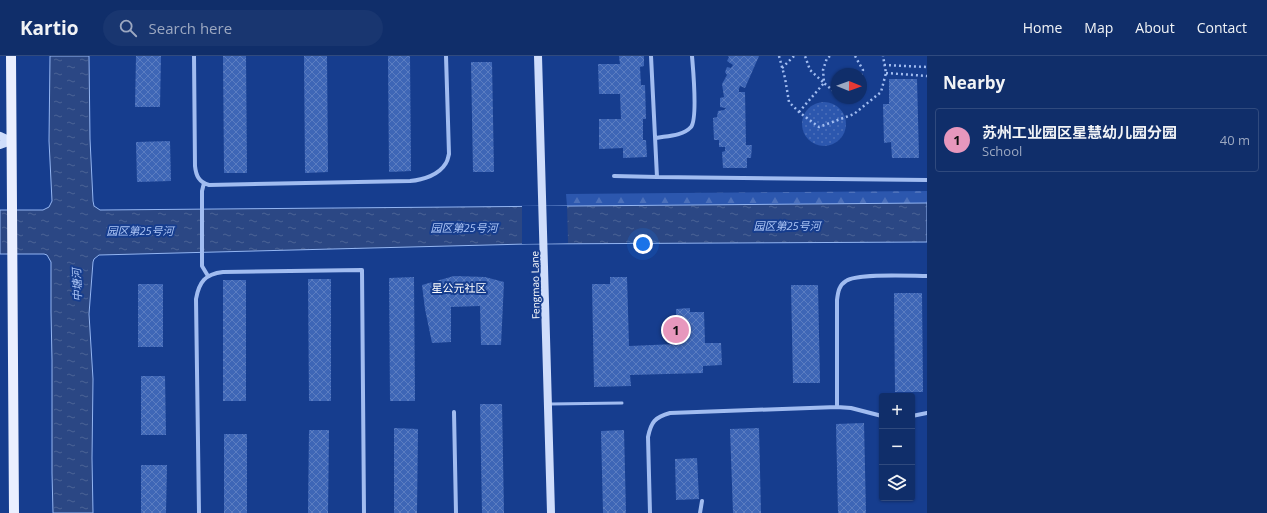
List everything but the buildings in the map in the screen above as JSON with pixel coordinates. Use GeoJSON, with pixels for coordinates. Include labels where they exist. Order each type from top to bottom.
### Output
{"type":"FeatureCollection","features":[{"type":"Feature","properties":{"kind":"main road"},"geometry":{"type":"LineString","coordinates":[[11,56],[14,513]]}},
{"type":"Feature","properties":{"kind":"street"},"geometry":{"type":"LineString","coordinates":[[194,56],[195,166],[196,174],[199,180],[209,184],[410,181],[425,179],[442,168],[447,162],[449,154],[446,56]]}},
{"type":"Feature","properties":{"kind":"street","name":"Fengmao Lane"},"geometry":{"type":"LineString","coordinates":[[538,56],[551,513]]}},
{"type":"Feature","properties":{"kind":"street"},"geometry":{"type":"LineString","coordinates":[[651,56],[658,177]]}},
{"type":"Feature","properties":{"kind":"street"},"geometry":{"type":"LineString","coordinates":[[656,138],[682,133],[691,127],[694,114],[692,56]]}},
{"type":"Feature","properties":{"kind":"street"},"geometry":{"type":"LineString","coordinates":[[0,136],[11,141]]}},
{"type":"Feature","properties":{"kind":"street"},"geometry":{"type":"LineString","coordinates":[[0,145],[11,141]]}},
{"type":"Feature","properties":{"kind":"street"},"geometry":{"type":"LineString","coordinates":[[614,176],[927,180]]}},
{"type":"Feature","properties":{"kind":"street"},"geometry":{"type":"LineString","coordinates":[[204,183],[201,206],[202,266],[208,276]]}},
{"type":"Feature","properties":{"kind":"street"},"geometry":{"type":"LineString","coordinates":[[199,513],[196,299],[201,282],[208,276],[223,272],[362,270],[364,513]]}},
{"type":"Feature","properties":{"kind":"street"},"geometry":{"type":"LineString","coordinates":[[837,407],[837,300],[838,291],[841,284],[846,280],[862,276],[927,276]]}},
{"type":"Feature","properties":{"kind":"street"},"geometry":{"type":"LineString","coordinates":[[650,513],[648,437],[650,427],[655,420],[662,416],[670,414],[837,407],[851,408],[879,415]]}},
{"type":"Feature","properties":{"kind":"street"},"geometry":{"type":"LineString","coordinates":[[454,412],[456,513]]}},
{"type":"Feature","properties":{"kind":"street"},"geometry":{"type":"LineString","coordinates":[[915,415],[927,413]]}},
{"type":"Feature","properties":{"kind":"street"},"geometry":{"type":"LineString","coordinates":[[700,513],[702,501]]}},
{"type":"Feature","properties":{"kind":"lane"},"geometry":{"type":"LineString","coordinates":[[548,404],[622,403]]}},
{"type":"Feature","properties":{"kind":"path"},"geometry":{"type":"LineString","coordinates":[[779,56],[789,102],[818,127],[854,114],[881,92],[886,73],[883,56]]}},
{"type":"Feature","properties":{"kind":"path"},"geometry":{"type":"LineString","coordinates":[[782,68],[794,56]]}},
{"type":"Feature","properties":{"kind":"path"},"geometry":{"type":"LineString","coordinates":[[804,56],[810,70],[831,89]]}},
{"type":"Feature","properties":{"kind":"path"},"geometry":{"type":"LineString","coordinates":[[799,112],[824,83],[823,70],[827,58],[830,56]]}},
{"type":"Feature","properties":{"kind":"path"},"geometry":{"type":"LineString","coordinates":[[855,56],[862,68]]}},
{"type":"Feature","properties":{"kind":"path"},"geometry":{"type":"LineString","coordinates":[[884,65],[927,67]]}},
{"type":"Feature","properties":{"kind":"path"},"geometry":{"type":"LineString","coordinates":[[886,73],[927,76]]}},
{"type":"Feature","properties":{"kind":"green space"},"geometry":{"type":"Polygon","coordinates":[[[824,102],[836,106],[842,112],[846,124],[842,136],[836,142],[824,146],[812,142],[806,136],[802,124],[806,112],[812,106],[824,102]]]}},
{"type":"Feature","properties":{"kind":"green space"},"geometry":{"type":"Polygon","coordinates":[[[927,191],[927,203],[567,206],[566,194],[927,191]]]}},
{"type":"Feature","properties":{"kind":"water"},"geometry":{"type":"Polygon","coordinates":[[[50,56],[89,56],[90,139],[93,201],[94,206],[100,210],[927,203],[927,242],[527,244],[99,255],[93,262],[89,314],[93,379],[93,513],[53,513],[51,262],[47,255],[44,254],[0,254],[0,210],[43,210],[49,207],[52,201],[49,141],[50,56]]]}},
{"type":"Feature","properties":{"kind":"pier"},"geometry":{"type":"Polygon","coordinates":[[[522,206],[567,206],[568,243],[522,244],[522,206]]]}},
{"type":"Feature","properties":{"kind":"place","name":"苏州工业园区星慧幼儿园分园"},"geometry":{"type":"Point","coordinates":[676,330]}},
{"type":"Feature","properties":{"kind":"district","name":"星公元社区"},"geometry":{"type":"Point","coordinates":[459,288]}},
{"type":"Feature","properties":{"kind":"water label","name":"园区第25号河"},"geometry":{"type":"Point","coordinates":[787,226]}},
{"type":"Feature","properties":{"kind":"water label","name":"园区第25号河"},"geometry":{"type":"Point","coordinates":[464,228]}},
{"type":"Feature","properties":{"kind":"water label","name":"园区第25号河"},"geometry":{"type":"Point","coordinates":[140,231]}},
{"type":"Feature","properties":{"kind":"water label","name":"中塘河"},"geometry":{"type":"Point","coordinates":[77,285]}}]}
